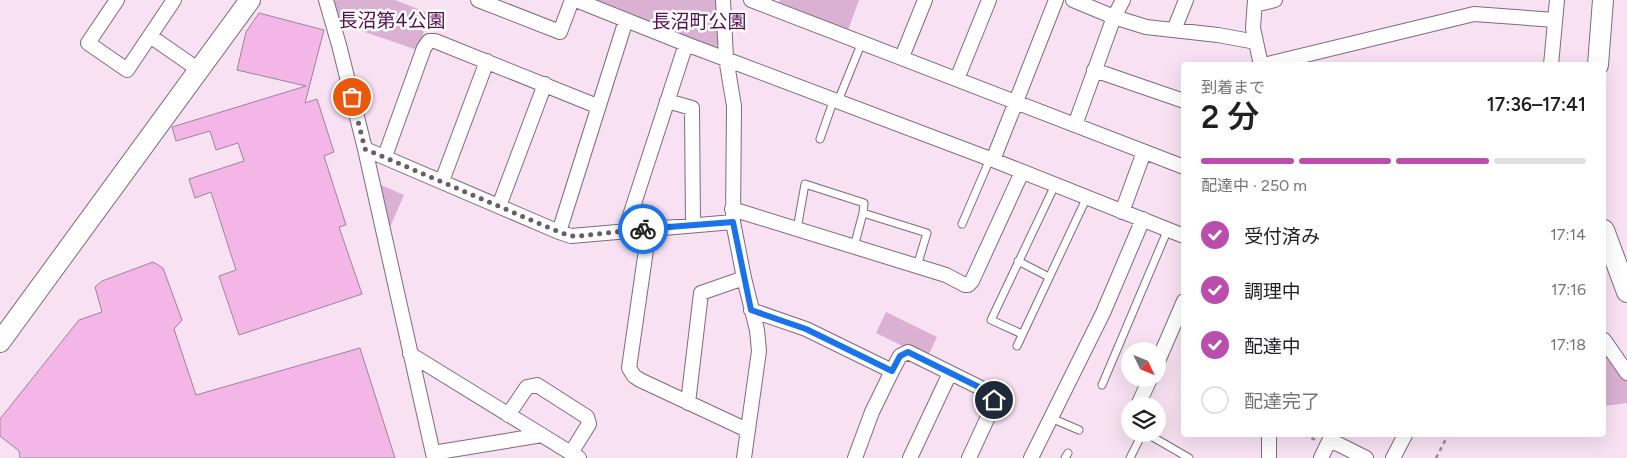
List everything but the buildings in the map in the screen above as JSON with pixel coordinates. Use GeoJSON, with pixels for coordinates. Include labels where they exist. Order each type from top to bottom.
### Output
{"type":"FeatureCollection","features":[{"type":"Feature","properties":{"kind":"street"},"geometry":{"type":"LineString","coordinates":[[116,0],[88,43],[127,70],[174,0]]}},
{"type":"Feature","properties":{"kind":"street"},"geometry":{"type":"LineString","coordinates":[[0,342],[250,0]]}},
{"type":"Feature","properties":{"kind":"street"},"geometry":{"type":"LineString","coordinates":[[326,0],[365,149],[433,456],[542,435]]}},
{"type":"Feature","properties":{"kind":"street"},"geometry":{"type":"LineString","coordinates":[[478,0],[560,32],[574,0],[992,159],[1181,235]]}},
{"type":"Feature","properties":{"kind":"street"},"geometry":{"type":"LineString","coordinates":[[723,0],[726,58],[734,106],[733,215],[759,351],[747,430],[745,457]]}},
{"type":"Feature","properties":{"kind":"street"},"geometry":{"type":"LineString","coordinates":[[902,57],[925,0]]}},
{"type":"Feature","properties":{"kind":"street"},"geometry":{"type":"LineString","coordinates":[[957,79],[989,0]]}},
{"type":"Feature","properties":{"kind":"street"},"geometry":{"type":"LineString","coordinates":[[992,159],[1056,0]]}},
{"type":"Feature","properties":{"kind":"street"},"geometry":{"type":"LineString","coordinates":[[1073,0],[1114,17],[1146,27],[1218,35],[1256,42]]}},
{"type":"Feature","properties":{"kind":"street"},"geometry":{"type":"LineString","coordinates":[[1075,125],[1114,17],[1123,0]]}},
{"type":"Feature","properties":{"kind":"street"},"geometry":{"type":"LineString","coordinates":[[1174,30],[1186,0]]}},
{"type":"Feature","properties":{"kind":"street"},"geometry":{"type":"LineString","coordinates":[[1261,62],[1253,28],[1255,3],[1275,0]]}},
{"type":"Feature","properties":{"kind":"street"},"geometry":{"type":"LineString","coordinates":[[1551,62],[1557,0]]}},
{"type":"Feature","properties":{"kind":"street"},"geometry":{"type":"LineString","coordinates":[[1598,62],[1603,0]]}},
{"type":"Feature","properties":{"kind":"street"},"geometry":{"type":"LineString","coordinates":[[757,1],[1181,166]]}},
{"type":"Feature","properties":{"kind":"street"},"geometry":{"type":"LineString","coordinates":[[1274,62],[1474,14],[1555,20]]}},
{"type":"Feature","properties":{"kind":"street"},"geometry":{"type":"LineString","coordinates":[[559,232],[597,106],[626,20]]}},
{"type":"Feature","properties":{"kind":"street"},"geometry":{"type":"LineString","coordinates":[[150,36],[199,70]]}},
{"type":"Feature","properties":{"kind":"street"},"geometry":{"type":"LineString","coordinates":[[385,156],[424,48],[429,41],[435,40],[597,106]]}},
{"type":"Feature","properties":{"kind":"street"},"geometry":{"type":"LineString","coordinates":[[625,231],[686,44]]}},
{"type":"Feature","properties":{"kind":"street"},"geometry":{"type":"LineString","coordinates":[[442,181],[487,61]]}},
{"type":"Feature","properties":{"kind":"street"},"geometry":{"type":"LineString","coordinates":[[1094,70],[1181,100]]}},
{"type":"Feature","properties":{"kind":"street"},"geometry":{"type":"LineString","coordinates":[[499,206],[545,84]]}},
{"type":"Feature","properties":{"kind":"street"},"geometry":{"type":"LineString","coordinates":[[667,101],[692,108],[693,225]]}},
{"type":"Feature","properties":{"kind":"street"},"geometry":{"type":"LineString","coordinates":[[365,149],[571,236],[693,225],[733,215],[797,229],[946,275],[965,285],[972,281],[1022,172]]}},
{"type":"Feature","properties":{"kind":"street"},"geometry":{"type":"LineString","coordinates":[[1122,212],[1144,152]]}},
{"type":"Feature","properties":{"kind":"street"},"geometry":{"type":"LineString","coordinates":[[1031,458],[1103,312],[1143,219]]}},
{"type":"Feature","properties":{"kind":"street"},"geometry":{"type":"LineString","coordinates":[[649,228],[629,368],[634,376],[640,380],[747,430]]}},
{"type":"Feature","properties":{"kind":"street"},"geometry":{"type":"LineString","coordinates":[[1606,235],[1627,292]]}},
{"type":"Feature","properties":{"kind":"street"},"geometry":{"type":"LineString","coordinates":[[688,403],[701,293],[744,278]]}},
{"type":"Feature","properties":{"kind":"street"},"geometry":{"type":"LineString","coordinates":[[1166,343],[1181,308]]}},
{"type":"Feature","properties":{"kind":"street"},"geometry":{"type":"LineString","coordinates":[[751,310],[806,329],[892,371]]}},
{"type":"Feature","properties":{"kind":"street"},"geometry":{"type":"LineString","coordinates":[[1606,343],[1627,373]]}},
{"type":"Feature","properties":{"kind":"street"},"geometry":{"type":"LineString","coordinates":[[855,458],[872,412],[892,371],[900,356],[908,352],[989,392],[994,400],[969,458]]}},
{"type":"Feature","properties":{"kind":"street"},"geometry":{"type":"LineString","coordinates":[[410,354],[508,415],[575,455],[589,424],[587,417],[537,385],[526,387],[508,415]]}},
{"type":"Feature","properties":{"kind":"street"},"geometry":{"type":"LineString","coordinates":[[910,458],[950,373]]}},
{"type":"Feature","properties":{"kind":"street"},"geometry":{"type":"LineString","coordinates":[[1269,437],[1269,458]]}},
{"type":"Feature","properties":{"kind":"street"},"geometry":{"type":"LineString","coordinates":[[1393,458],[1404,437]]}},
{"type":"Feature","properties":{"kind":"street"},"geometry":{"type":"LineString","coordinates":[[1321,458],[1331,438],[1366,458]]}},
{"type":"Feature","properties":{"kind":"lane"},"geometry":{"type":"LineString","coordinates":[[820,139],[862,42]]}},
{"type":"Feature","properties":{"kind":"lane"},"geometry":{"type":"LineString","coordinates":[[962,224],[992,159]]}},
{"type":"Feature","properties":{"kind":"lane"},"geometry":{"type":"LineString","coordinates":[[797,229],[805,184],[864,203],[854,247]]}},
{"type":"Feature","properties":{"kind":"lane"},"geometry":{"type":"LineString","coordinates":[[1022,334],[991,320],[1054,184]]}},
{"type":"Feature","properties":{"kind":"lane"},"geometry":{"type":"LineString","coordinates":[[1017,346],[1086,197]]}},
{"type":"Feature","properties":{"kind":"lane"},"geometry":{"type":"LineString","coordinates":[[863,213],[927,234],[917,266]]}},
{"type":"Feature","properties":{"kind":"lane"},"geometry":{"type":"LineString","coordinates":[[1102,385],[1168,229]]}},
{"type":"Feature","properties":{"kind":"lane"},"geometry":{"type":"LineString","coordinates":[[1018,261],[1049,277]]}},
{"type":"Feature","properties":{"kind":"lane"},"geometry":{"type":"LineString","coordinates":[[1051,418],[1079,430]]}},
{"type":"Feature","properties":{"kind":"lane"},"geometry":{"type":"LineString","coordinates":[[1130,458],[1140,438],[1151,436],[1189,458]]}},
{"type":"Feature","properties":{"kind":"path"},"geometry":{"type":"LineString","coordinates":[[1436,458],[1447,437]]}},
{"type":"Feature","properties":{"kind":"green space","name":"長沼第4公園"},"geometry":{"type":"Polygon","coordinates":[[[332,0],[395,0],[431,14],[417,50],[339,23],[332,0]]]}},
{"type":"Feature","properties":{"kind":"green space","name":"長沼町公園"},"geometry":{"type":"Polygon","coordinates":[[[590,0],[719,0],[719,43],[714,49],[590,0]]]}},
{"type":"Feature","properties":{"kind":"green space"},"geometry":{"type":"Polygon","coordinates":[[[780,0],[859,0],[848,30],[779,2],[780,0]]]}},
{"type":"Feature","properties":{"kind":"green space"},"geometry":{"type":"Polygon","coordinates":[[[376,183],[404,195],[386,236],[376,183]]]}},
{"type":"Feature","properties":{"kind":"green space"},"geometry":{"type":"Polygon","coordinates":[[[886,312],[937,337],[927,358],[876,333],[886,312]]]}},
{"type":"Feature","properties":{"kind":"green space"},"geometry":{"type":"Polygon","coordinates":[[[1606,352],[1614,366],[1627,380],[1627,403],[1606,406],[1606,352]]]}},
{"type":"Feature","properties":{"kind":"way so far"},"geometry":{"type":"LineString","coordinates":[[352,97],[365,149],[571,236],[643,229]]}},
{"type":"Feature","properties":{"kind":"route"},"geometry":{"type":"LineString","coordinates":[[643,229],[733,222],[751,310],[806,329],[892,371],[900,356],[908,352],[989,392],[994,400]]}}]}
